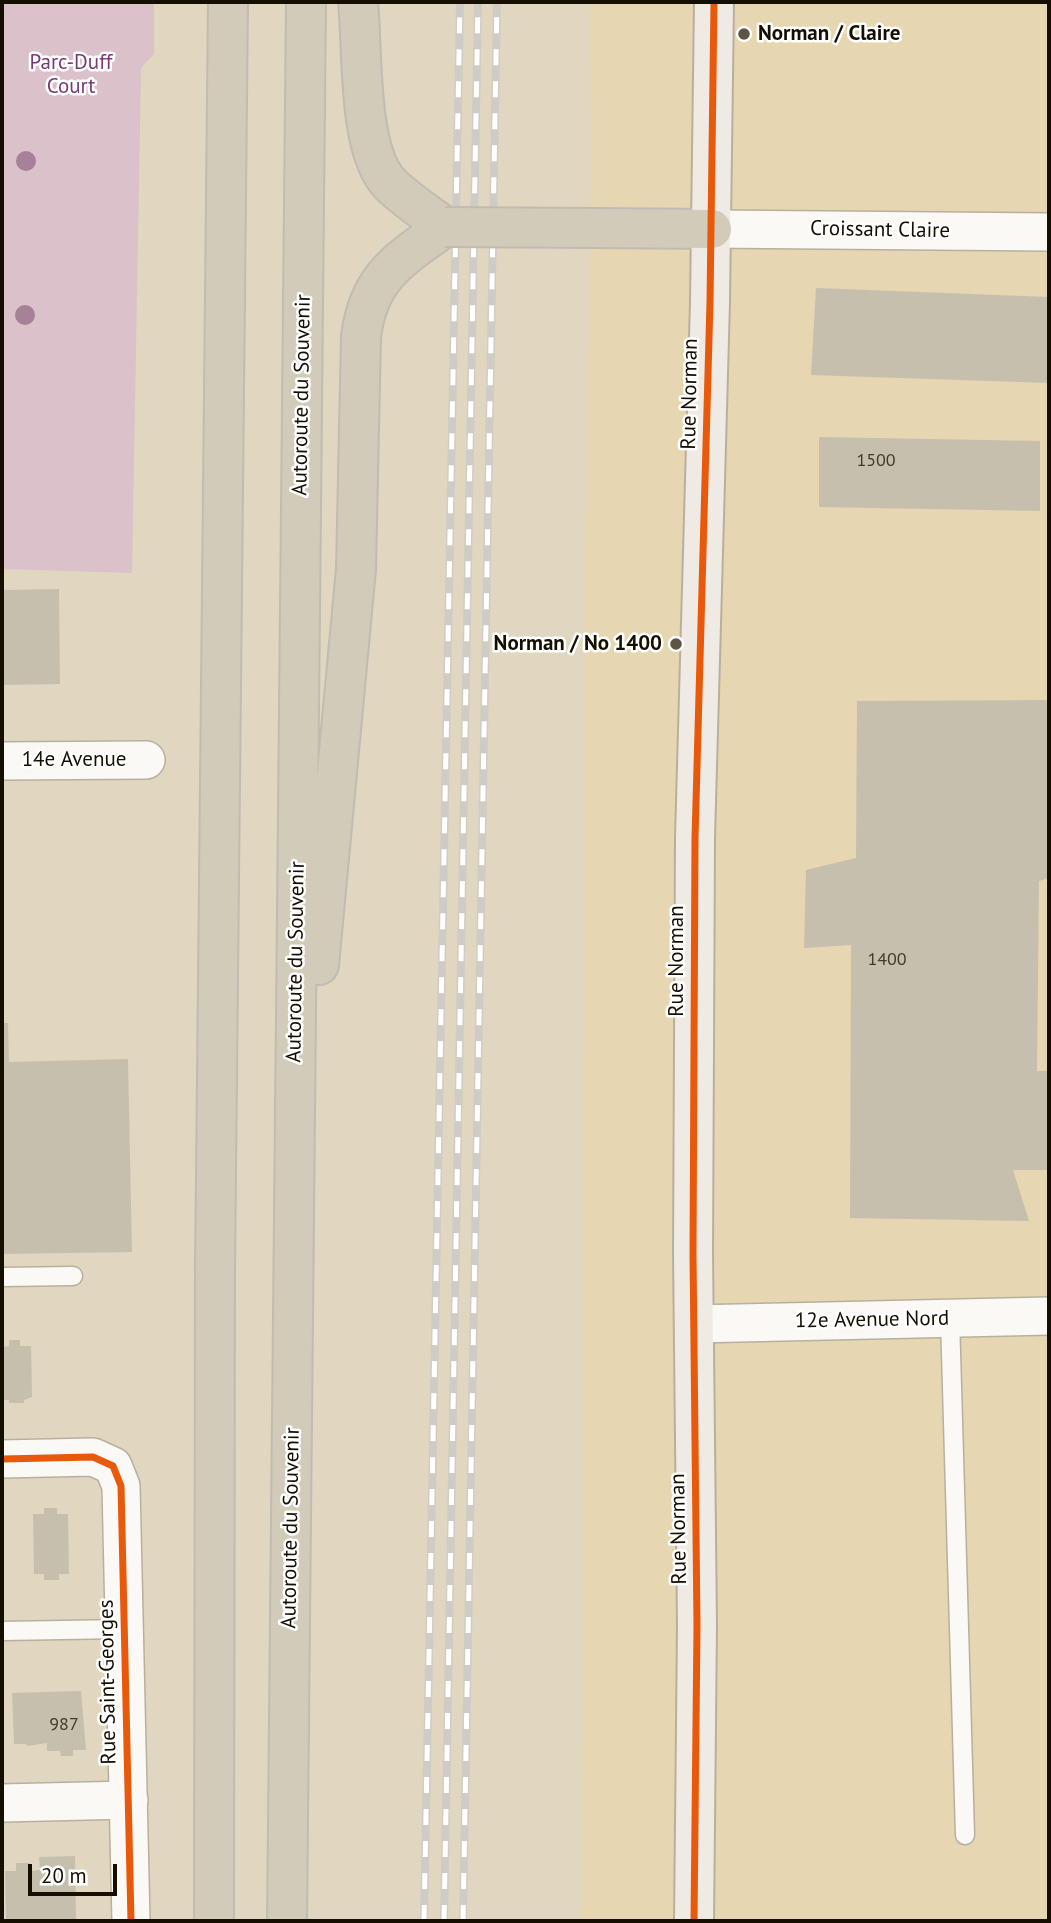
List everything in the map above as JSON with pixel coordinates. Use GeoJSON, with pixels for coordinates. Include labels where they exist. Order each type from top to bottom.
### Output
{"type":"FeatureCollection","features":[{"type":"Feature","properties":{"kind":"highway"},"geometry":{"type":"LineString","coordinates":[[214,1921],[215,1270],[228,2]]}},
{"type":"Feature","properties":{"kind":"highway","name":"Autoroute du Souvenir"},"geometry":{"type":"LineString","coordinates":[[287,1921],[306,2]]}},
{"type":"Feature","properties":{"kind":"highway"},"geometry":{"type":"LineString","coordinates":[[358,2],[364,100],[369,140],[375,158],[390,184],[436,227]]}},
{"type":"Feature","properties":{"kind":"highway"},"geometry":{"type":"LineString","coordinates":[[294,1242],[356,569],[361,336],[370,297],[391,268],[436,227],[712,229]]}},
{"type":"Feature","properties":{"kind":"street","name":"Rue Norman"},"geometry":{"type":"LineString","coordinates":[[694,1921],[697,1626],[694,1324],[695,838],[712,229],[715,2]]}},
{"type":"Feature","properties":{"kind":"street","name":"Croissant Claire"},"geometry":{"type":"LineString","coordinates":[[712,229],[1049,232]]}},
{"type":"Feature","properties":{"kind":"street","name":"14e Avenue"},"geometry":{"type":"LineString","coordinates":[[2,761],[146,760]]}},
{"type":"Feature","properties":{"kind":"street","name":"12e Avenue Nord"},"geometry":{"type":"LineString","coordinates":[[694,1324],[1049,1316]]}},
{"type":"Feature","properties":{"kind":"street","name":"Rue Saint-Georges"},"geometry":{"type":"LineString","coordinates":[[2,1459],[93,1457],[113,1466],[121,1486],[131,1921]]}},
{"type":"Feature","properties":{"kind":"street"},"geometry":{"type":"LineString","coordinates":[[2,1803],[129,1800]]}},
{"type":"Feature","properties":{"kind":"lane"},"geometry":{"type":"LineString","coordinates":[[2,1277],[73,1276]]}},
{"type":"Feature","properties":{"kind":"lane"},"geometry":{"type":"LineString","coordinates":[[950,1318],[965,1835]]}},
{"type":"Feature","properties":{"kind":"lane"},"geometry":{"type":"LineString","coordinates":[[2,1631],[124,1629]]}},
{"type":"Feature","properties":{"kind":"shaded area"},"geometry":{"type":"Polygon","coordinates":[[[590,2],[1049,2],[1049,1921],[582,1921],[590,2]]]}},
{"type":"Feature","properties":{"kind":"green space","name":"Parc-Duff Court"},"geometry":{"type":"Polygon","coordinates":[[[2,2],[154,2],[154,54],[141,68],[132,573],[2,569],[2,2]]]}},
{"type":"Feature","properties":{"kind":"building"},"geometry":{"type":"Polygon","coordinates":[[[816,288],[1049,297],[1049,383],[811,375],[816,288]]]}},
{"type":"Feature","properties":{"kind":"building"},"geometry":{"type":"Polygon","coordinates":[[[819,437],[1040,441],[1040,511],[819,507],[819,437]]]}},
{"type":"Feature","properties":{"kind":"building"},"geometry":{"type":"Polygon","coordinates":[[[59,589],[60,684],[2,685],[2,590],[59,589]]]}},
{"type":"Feature","properties":{"kind":"building"},"geometry":{"type":"Polygon","coordinates":[[[1049,700],[1049,878],[1039,881],[1037,1071],[1049,1071],[1049,1170],[1013,1170],[1029,1221],[850,1218],[851,945],[804,948],[806,870],[856,858],[857,701],[1049,700]]]}},
{"type":"Feature","properties":{"kind":"building"},"geometry":{"type":"Polygon","coordinates":[[[2,1023],[8,1023],[9,1062],[128,1059],[132,1252],[2,1254],[2,1023]]]}},
{"type":"Feature","properties":{"kind":"building"},"geometry":{"type":"Polygon","coordinates":[[[9,1340],[20,1340],[20,1346],[31,1346],[32,1397],[24,1400],[24,1403],[2,1400],[2,1347],[9,1346],[9,1340]]]}},
{"type":"Feature","properties":{"kind":"building"},"geometry":{"type":"Polygon","coordinates":[[[44,1508],[57,1508],[57,1514],[68,1514],[69,1574],[59,1574],[59,1580],[44,1580],[44,1574],[34,1574],[33,1514],[44,1514],[44,1508]]]}},
{"type":"Feature","properties":{"kind":"building"},"geometry":{"type":"Polygon","coordinates":[[[81,1691],[86,1750],[73,1750],[73,1756],[61,1756],[60,1751],[47,1751],[47,1743],[27,1746],[14,1744],[12,1693],[81,1691]]]}},
{"type":"Feature","properties":{"kind":"building"},"geometry":{"type":"Polygon","coordinates":[[[75,1856],[76,1920],[6,1921],[5,1871],[16,1871],[16,1863],[30,1863],[30,1871],[40,1870],[39,1857],[75,1856]]]}},
{"type":"Feature","properties":{"kind":"railway"},"geometry":{"type":"LineString","coordinates":[[424,1921],[460,2]]}},
{"type":"Feature","properties":{"kind":"railway"},"geometry":{"type":"LineString","coordinates":[[444,1921],[478,2]]}},
{"type":"Feature","properties":{"kind":"railway"},"geometry":{"type":"LineString","coordinates":[[463,1921],[497,2]]}},
{"type":"Feature","properties":{"kind":"cycle path"},"geometry":{"type":"LineString","coordinates":[[694,1921],[697,1626],[693,1253],[695,838],[710,302],[714,2]]}},
{"type":"Feature","properties":{"kind":"cycle path"},"geometry":{"type":"LineString","coordinates":[[2,1459],[93,1457],[113,1466],[121,1486],[131,1921]]}},
{"type":"Feature","properties":{"kind":"place","name":"Norman / Claire"},"geometry":{"type":"Point","coordinates":[744,34]}},
{"type":"Feature","properties":{"kind":"place","name":"Norman / No 1400"},"geometry":{"type":"Point","coordinates":[676,644]}}]}
